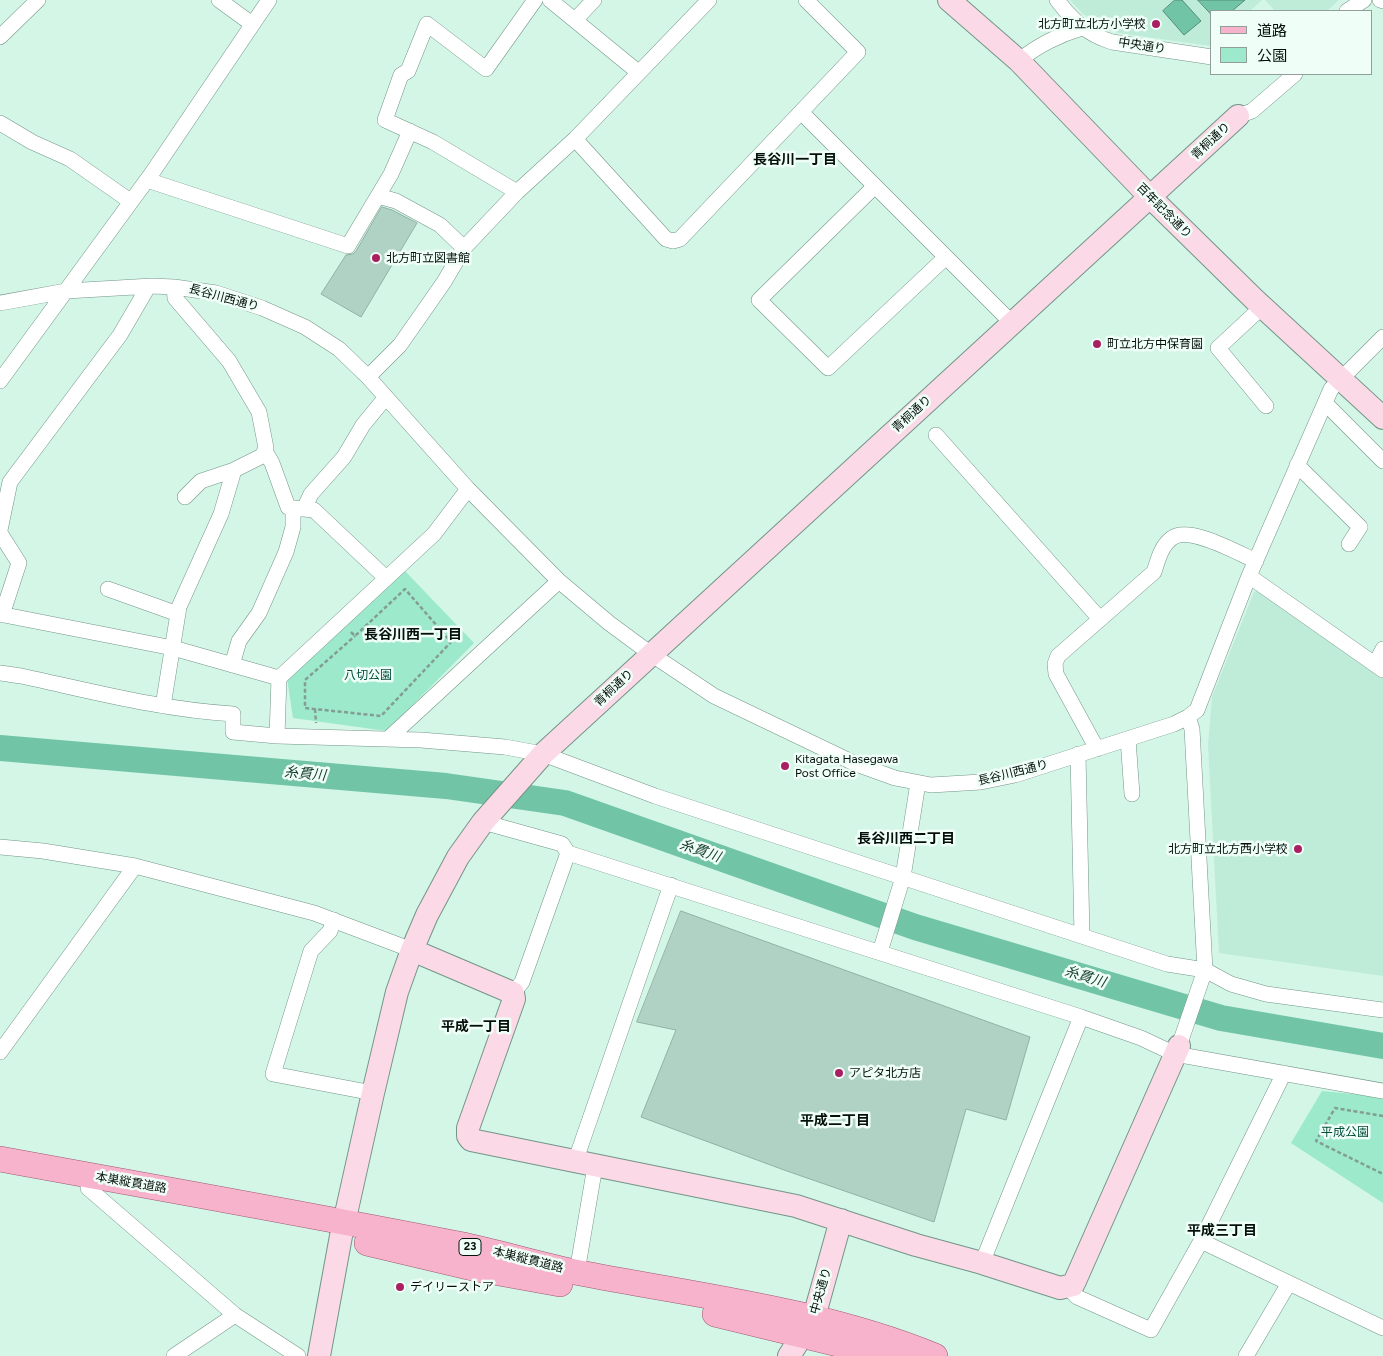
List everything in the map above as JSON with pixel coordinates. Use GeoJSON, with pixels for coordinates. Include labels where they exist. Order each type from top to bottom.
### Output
{"type":"FeatureCollection","features":[{"type":"Feature","properties":{"kind":"main road","name":"本巣縦貫道路"},"geometry":{"type":"LineString","coordinates":[[0,1159],[90,1182],[342,1229],[484,1249],[576,1272],[719,1298],[808,1326],[887,1356]]}},
{"type":"Feature","properties":{"kind":"main road","name":"本巣縦貫道路"},"geometry":{"type":"LineString","coordinates":[[0,1174],[90,1182]]}},
{"type":"Feature","properties":{"kind":"main road","name":"本巣縦貫道路"},"geometry":{"type":"LineString","coordinates":[[342,1229],[477,1269],[716,1314],[808,1326],[914,1347],[935,1356]]}},
{"type":"Feature","properties":{"kind":"street"},"geometry":{"type":"LineString","coordinates":[[0,37],[38,0]]}},
{"type":"Feature","properties":{"kind":"street"},"geometry":{"type":"LineString","coordinates":[[219,0],[252,24]]}},
{"type":"Feature","properties":{"kind":"street"},"geometry":{"type":"LineString","coordinates":[[0,381],[147,180],[269,0]]}},
{"type":"Feature","properties":{"kind":"street"},"geometry":{"type":"LineString","coordinates":[[517,192],[433,142],[385,120],[401,76],[408,71],[427,24],[486,69],[535,0]]}},
{"type":"Feature","properties":{"kind":"street"},"geometry":{"type":"LineString","coordinates":[[574,20],[594,0]]}},
{"type":"Feature","properties":{"kind":"street"},"geometry":{"type":"LineString","coordinates":[[368,377],[400,345],[428,307],[464,248],[517,192],[575,139],[709,0]]}},
{"type":"Feature","properties":{"kind":"street"},"geometry":{"type":"LineString","coordinates":[[575,139],[666,238],[673,241],[680,239],[858,52],[806,0]]}},
{"type":"Feature","properties":{"kind":"street","name":"百年記念通り"},"geometry":{"type":"LineString","coordinates":[[949,0],[1018,60],[1150,197],[1262,307],[1383,418]]}},
{"type":"Feature","properties":{"kind":"street","name":"中央通り"},"geometry":{"type":"LineString","coordinates":[[1057,0],[1082,28],[1096,37],[1112,42],[1210,57]]}},
{"type":"Feature","properties":{"kind":"street"},"geometry":{"type":"LineString","coordinates":[[1349,10],[1364,0]]}},
{"type":"Feature","properties":{"kind":"street"},"geometry":{"type":"LineString","coordinates":[[552,1],[638,72]]}},
{"type":"Feature","properties":{"kind":"street"},"geometry":{"type":"LineString","coordinates":[[1018,60],[1027,53],[1082,28]]}},
{"type":"Feature","properties":{"kind":"street","name":"青桐通り"},"geometry":{"type":"LineString","coordinates":[[320,1356],[342,1229],[397,992],[427,916],[458,858],[483,822],[542,754],[1150,197],[1238,116],[1251,100],[1280,75]]}},
{"type":"Feature","properties":{"kind":"street"},"geometry":{"type":"LineString","coordinates":[[1238,116],[1252,111],[1294,75]]}},
{"type":"Feature","properties":{"kind":"street"},"geometry":{"type":"LineString","coordinates":[[801,112],[1012,323]]}},
{"type":"Feature","properties":{"kind":"street"},"geometry":{"type":"LineString","coordinates":[[0,123],[32,142],[70,159],[130,201]]}},
{"type":"Feature","properties":{"kind":"street"},"geometry":{"type":"LineString","coordinates":[[147,180],[348,246],[391,174],[410,131]]}},
{"type":"Feature","properties":{"kind":"street"},"geometry":{"type":"LineString","coordinates":[[875,186],[759,300],[828,368],[946,257]]}},
{"type":"Feature","properties":{"kind":"street"},"geometry":{"type":"LineString","coordinates":[[378,196],[396,201],[440,225],[464,248]]}},
{"type":"Feature","properties":{"kind":"street"},"geometry":{"type":"LineString","coordinates":[[174,286],[175,298],[230,361],[259,412],[266,448],[262,456],[234,470],[201,481],[185,497]]}},
{"type":"Feature","properties":{"kind":"street","name":"長谷川西通り"},"geometry":{"type":"LineString","coordinates":[[0,303],[66,291],[174,286],[216,294],[262,308],[305,327],[339,349],[368,377],[468,489],[559,581],[596,613],[651,654],[714,696],[856,764],[895,778],[931,785],[981,782],[1015,774],[1097,749],[1174,724],[1188,717]]}},
{"type":"Feature","properties":{"kind":"street"},"geometry":{"type":"LineString","coordinates":[[148,287],[120,334],[10,482],[0,532],[19,562],[1,615],[173,648],[279,678]]}},
{"type":"Feature","properties":{"kind":"street"},"geometry":{"type":"LineString","coordinates":[[1262,307],[1218,348],[1266,406]]}},
{"type":"Feature","properties":{"kind":"street"},"geometry":{"type":"LineString","coordinates":[[568,852],[522,982],[513,993],[514,999],[468,1128],[468,1136],[474,1141],[796,1206],[916,1245],[982,1263],[1060,1288],[1073,1285],[1177,1050],[1204,972],[1192,729],[1188,717],[1197,710],[1249,576],[1331,389],[1383,337]]}},
{"type":"Feature","properties":{"kind":"street"},"geometry":{"type":"LineString","coordinates":[[232,665],[239,641],[259,613],[286,552],[299,509],[344,457],[363,425],[386,397]]}},
{"type":"Feature","properties":{"kind":"street"},"geometry":{"type":"LineString","coordinates":[[1325,403],[1383,461]]}},
{"type":"Feature","properties":{"kind":"street"},"geometry":{"type":"LineString","coordinates":[[936,435],[1100,619]]}},
{"type":"Feature","properties":{"kind":"street"},"geometry":{"type":"LineString","coordinates":[[264,451],[272,463],[288,507],[314,510],[386,578]]}},
{"type":"Feature","properties":{"kind":"street"},"geometry":{"type":"LineString","coordinates":[[1297,465],[1360,527],[1349,544]]}},
{"type":"Feature","properties":{"kind":"street"},"geometry":{"type":"LineString","coordinates":[[163,706],[179,607],[221,514],[234,470]]}},
{"type":"Feature","properties":{"kind":"street"},"geometry":{"type":"LineString","coordinates":[[277,736],[279,678],[434,534],[468,489]]}},
{"type":"Feature","properties":{"kind":"street"},"geometry":{"type":"LineString","coordinates":[[1097,749],[1056,674],[1055,664],[1058,656],[1154,572],[1160,555],[1174,536],[1189,535],[1204,538],[1256,561]]}},
{"type":"Feature","properties":{"kind":"street"},"geometry":{"type":"LineString","coordinates":[[1249,576],[1379,667],[1383,649]]}},
{"type":"Feature","properties":{"kind":"street"},"geometry":{"type":"LineString","coordinates":[[389,738],[559,581]]}},
{"type":"Feature","properties":{"kind":"street"},"geometry":{"type":"LineString","coordinates":[[108,589],[178,614]]}},
{"type":"Feature","properties":{"kind":"street"},"geometry":{"type":"LineString","coordinates":[[0,673],[163,706],[233,714],[233,732],[277,736],[389,738],[505,747],[542,754],[655,796],[902,881],[1167,964],[1204,972],[1231,984],[1266,994],[1383,1010]]}},
{"type":"Feature","properties":{"kind":"street"},"geometry":{"type":"LineString","coordinates":[[1128,739],[1132,794]]}},
{"type":"Feature","properties":{"kind":"street"},"geometry":{"type":"LineString","coordinates":[[1078,754],[1082,936]]}},
{"type":"Feature","properties":{"kind":"street"},"geometry":{"type":"LineString","coordinates":[[881,948],[902,881],[918,783]]}},
{"type":"Feature","properties":{"kind":"street"},"geometry":{"type":"LineString","coordinates":[[483,822],[562,844],[568,852],[671,885],[881,948],[1177,1050],[1284,1073],[1383,1091]]}},
{"type":"Feature","properties":{"kind":"street"},"geometry":{"type":"LineString","coordinates":[[0,847],[43,851],[135,866],[314,913],[412,950],[513,993]]}},
{"type":"Feature","properties":{"kind":"street"},"geometry":{"type":"LineString","coordinates":[[0,1052],[135,866]]}},
{"type":"Feature","properties":{"kind":"street"},"geometry":{"type":"LineString","coordinates":[[576,1272],[585,1164],[671,885]]}},
{"type":"Feature","properties":{"kind":"street"},"geometry":{"type":"LineString","coordinates":[[334,920],[330,931],[311,952],[273,1074],[373,1093]]}},
{"type":"Feature","properties":{"kind":"street"},"geometry":{"type":"LineString","coordinates":[[982,1263],[1081,1017]]}},
{"type":"Feature","properties":{"kind":"street"},"geometry":{"type":"LineString","coordinates":[[1068,1287],[1077,1297],[1151,1330],[1201,1240],[1284,1073]]}},
{"type":"Feature","properties":{"kind":"street"},"geometry":{"type":"LineString","coordinates":[[90,1182],[235,1315],[298,1356]]}},
{"type":"Feature","properties":{"kind":"street","name":"中央通り"},"geometry":{"type":"LineString","coordinates":[[788,1356],[808,1326],[841,1220]]}},
{"type":"Feature","properties":{"kind":"street"},"geometry":{"type":"LineString","coordinates":[[1201,1240],[1383,1328]]}},
{"type":"Feature","properties":{"kind":"street"},"geometry":{"type":"LineString","coordinates":[[1246,1356],[1289,1283]]}},
{"type":"Feature","properties":{"kind":"street"},"geometry":{"type":"LineString","coordinates":[[174,1356],[235,1315]]}},
{"type":"Feature","properties":{"kind":"path"},"geometry":{"type":"LineString","coordinates":[[405,589],[451,642],[381,716],[305,708],[305,680],[355,636],[405,589]]}},
{"type":"Feature","properties":{"kind":"path"},"geometry":{"type":"LineString","coordinates":[[340,620],[355,636]]}},
{"type":"Feature","properties":{"kind":"path"},"geometry":{"type":"LineString","coordinates":[[1383,1116],[1335,1108],[1316,1141],[1383,1174]]}},
{"type":"Feature","properties":{"kind":"shaded area","name":"北方町立北方小学校"},"geometry":{"type":"Polygon","coordinates":[[[1070,0],[1262,0],[1251,10],[1210,10],[1210,46],[1118,33],[1083,14],[1070,0]]]}},
{"type":"Feature","properties":{"kind":"shaded area"},"geometry":{"type":"Polygon","coordinates":[[[1175,0],[1182,0],[1201,21],[1184,35],[1163,11],[1175,0]]]}},
{"type":"Feature","properties":{"kind":"shaded area"},"geometry":{"type":"Polygon","coordinates":[[[1198,0],[1245,0],[1233,10],[1210,10],[1210,13],[1198,0]]]}},
{"type":"Feature","properties":{"kind":"shaded area"},"geometry":{"type":"Polygon","coordinates":[[[1265,0],[1339,0],[1328,10],[1274,10],[1265,0]]]}},
{"type":"Feature","properties":{"kind":"shaded area","name":"北方町立北方西小学校"},"geometry":{"type":"Polygon","coordinates":[[[1259,590],[1383,678],[1383,976],[1219,953],[1208,745],[1212,697],[1254,592],[1259,590]]]}},
{"type":"Feature","properties":{"kind":"green space","name":"八切公園"},"geometry":{"type":"Polygon","coordinates":[[[405,571],[474,643],[387,731],[293,718],[287,678],[405,571]]]}},
{"type":"Feature","properties":{"kind":"green space","name":"平成公園"},"geometry":{"type":"Polygon","coordinates":[[[1322,1091],[1383,1097],[1383,1203],[1291,1143],[1322,1091]]]}},
{"type":"Feature","properties":{"kind":"building"},"geometry":{"type":"Polygon","coordinates":[[[382,207],[417,223],[361,317],[321,294],[346,255],[353,254],[356,251],[382,207]]]}},
{"type":"Feature","properties":{"kind":"building","name":"アピタ北方店"},"geometry":{"type":"Polygon","coordinates":[[[681,911],[1030,1037],[1006,1120],[966,1109],[934,1222],[784,1170],[641,1117],[676,1030],[637,1022],[681,911]]]}},
{"type":"Feature","properties":{"kind":"waterway","name":"糸貫川"},"geometry":{"type":"LineString","coordinates":[[0,748],[446,786],[565,803],[915,927],[1221,1018],[1383,1046]]}},
{"type":"Feature","properties":{"kind":"place","name":"北方町立北方小学校"},"geometry":{"type":"Point","coordinates":[1156,24]}},
{"type":"Feature","properties":{"kind":"place","name":"北方町立図書館"},"geometry":{"type":"Point","coordinates":[376,258]}},
{"type":"Feature","properties":{"kind":"place","name":"町立北方中保育園"},"geometry":{"type":"Point","coordinates":[1097,344]}},
{"type":"Feature","properties":{"kind":"place","name":"Kitagata Hasegawa Post Office"},"geometry":{"type":"Point","coordinates":[785,766]}},
{"type":"Feature","properties":{"kind":"place","name":"北方町立北方西小学校"},"geometry":{"type":"Point","coordinates":[1298,849]}},
{"type":"Feature","properties":{"kind":"place","name":"アピタ北方店"},"geometry":{"type":"Point","coordinates":[839,1073]}},
{"type":"Feature","properties":{"kind":"place","name":"デイリーストア"},"geometry":{"type":"Point","coordinates":[400,1287]}},
{"type":"Feature","properties":{"kind":"district","name":"長谷川一丁目"},"geometry":{"type":"Point","coordinates":[795,160]}},
{"type":"Feature","properties":{"kind":"district","name":"長谷川西一丁目"},"geometry":{"type":"Point","coordinates":[413,635]}},
{"type":"Feature","properties":{"kind":"district","name":"長谷川西二丁目"},"geometry":{"type":"Point","coordinates":[906,839]}},
{"type":"Feature","properties":{"kind":"district","name":"平成一丁目"},"geometry":{"type":"Point","coordinates":[476,1027]}},
{"type":"Feature","properties":{"kind":"district","name":"平成二丁目"},"geometry":{"type":"Point","coordinates":[835,1121]}},
{"type":"Feature","properties":{"kind":"district","name":"平成三丁目"},"geometry":{"type":"Point","coordinates":[1222,1231]}}]}
